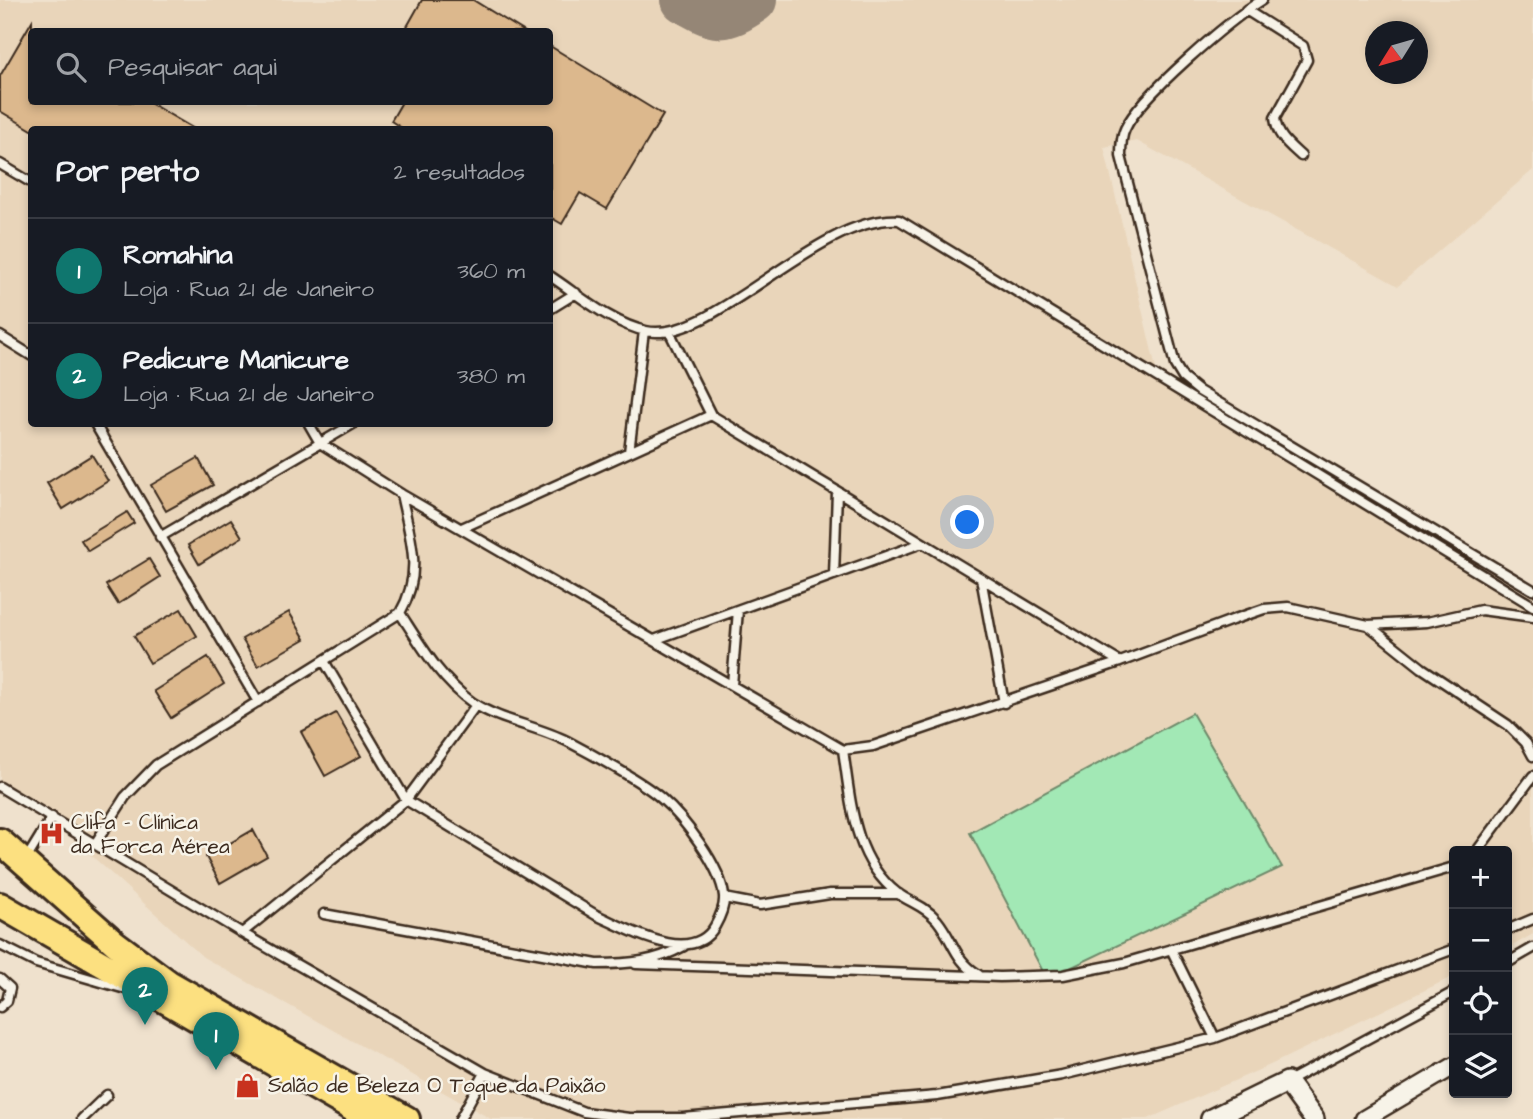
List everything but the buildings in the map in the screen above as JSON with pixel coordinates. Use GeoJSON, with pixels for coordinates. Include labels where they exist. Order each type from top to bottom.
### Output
{"type":"FeatureCollection","features":[{"type":"Feature","properties":{"kind":"main road"},"geometry":{"type":"LineString","coordinates":[[0,841],[115,943],[169,983],[407,1119]]}},
{"type":"Feature","properties":{"kind":"main road"},"geometry":{"type":"LineString","coordinates":[[0,905],[370,1119]]}},
{"type":"Feature","properties":{"kind":"street"},"geometry":{"type":"LineString","coordinates":[[1364,1119],[1449,1069]]}},
{"type":"Feature","properties":{"kind":"street"},"geometry":{"type":"LineString","coordinates":[[1211,1119],[1287,1082],[1314,1119]]}},
{"type":"Feature","properties":{"kind":"lane"},"geometry":{"type":"LineString","coordinates":[[1262,0],[1246,10],[1170,78],[1133,116],[1121,141],[1121,156],[1175,365],[1183,378],[1199,391],[1533,590]]}},
{"type":"Feature","properties":{"kind":"lane"},"geometry":{"type":"LineString","coordinates":[[1246,10],[1303,46],[1306,52],[1307,60],[1275,118],[1276,129],[1285,142],[1301,156]]}},
{"type":"Feature","properties":{"kind":"lane"},"geometry":{"type":"LineString","coordinates":[[0,164],[28,181]]}},
{"type":"Feature","properties":{"kind":"lane"},"geometry":{"type":"LineString","coordinates":[[553,278],[619,320],[644,331],[670,333],[859,225],[899,220],[1533,606]]}},
{"type":"Feature","properties":{"kind":"lane"},"geometry":{"type":"LineString","coordinates":[[553,307],[576,293]]}},
{"type":"Feature","properties":{"kind":"lane"},"geometry":{"type":"LineString","coordinates":[[629,452],[644,331]]}},
{"type":"Feature","properties":{"kind":"lane"},"geometry":{"type":"LineString","coordinates":[[670,333],[710,415],[1120,662]]}},
{"type":"Feature","properties":{"kind":"lane"},"geometry":{"type":"LineString","coordinates":[[0,336],[28,354]]}},
{"type":"Feature","properties":{"kind":"lane"},"geometry":{"type":"LineString","coordinates":[[462,528],[710,415]]}},
{"type":"Feature","properties":{"kind":"lane"},"geometry":{"type":"LineString","coordinates":[[97,427],[258,702]]}},
{"type":"Feature","properties":{"kind":"lane"},"geometry":{"type":"LineString","coordinates":[[311,427],[320,443],[401,494],[843,750],[873,747],[1004,703],[1264,609],[1288,607],[1368,625],[1427,622],[1481,610],[1533,617]]}},
{"type":"Feature","properties":{"kind":"lane"},"geometry":{"type":"LineString","coordinates":[[160,537],[348,427]]}},
{"type":"Feature","properties":{"kind":"lane"},"geometry":{"type":"LineString","coordinates":[[834,575],[837,492]]}},
{"type":"Feature","properties":{"kind":"lane"},"geometry":{"type":"LineString","coordinates":[[95,844],[125,797],[156,765],[400,613],[411,593],[415,562],[401,494]]}},
{"type":"Feature","properties":{"kind":"lane"},"geometry":{"type":"LineString","coordinates":[[654,640],[922,543]]}},
{"type":"Feature","properties":{"kind":"lane"},"geometry":{"type":"LineString","coordinates":[[981,578],[1004,703]]}},
{"type":"Feature","properties":{"kind":"lane"},"geometry":{"type":"LineString","coordinates":[[732,685],[738,610]]}},
{"type":"Feature","properties":{"kind":"lane"},"geometry":{"type":"LineString","coordinates":[[400,613],[435,667],[476,705],[566,740],[661,798],[692,833],[720,878],[724,898],[720,917],[709,936],[662,958],[636,964]]}},
{"type":"Feature","properties":{"kind":"lane"},"geometry":{"type":"LineString","coordinates":[[1368,625],[1422,668],[1508,725],[1533,756]]}},
{"type":"Feature","properties":{"kind":"lane"},"geometry":{"type":"LineString","coordinates":[[324,661],[406,800],[596,915],[628,929],[684,946]]}},
{"type":"Feature","properties":{"kind":"lane"},"geometry":{"type":"LineString","coordinates":[[242,933],[406,800],[476,705]]}},
{"type":"Feature","properties":{"kind":"lane"},"geometry":{"type":"LineString","coordinates":[[843,750],[860,843],[874,870],[899,894],[923,905],[938,921],[958,958],[980,975]]}},
{"type":"Feature","properties":{"kind":"lane"},"geometry":{"type":"LineString","coordinates":[[1481,846],[1533,776]]}},
{"type":"Feature","properties":{"kind":"lane"},"geometry":{"type":"LineString","coordinates":[[0,787],[242,933],[485,1073],[584,1112],[629,1118],[683,1118],[937,1096],[1062,1074],[1215,1038],[1449,951]]}},
{"type":"Feature","properties":{"kind":"lane"},"geometry":{"type":"LineString","coordinates":[[24,863],[52,817]]}},
{"type":"Feature","properties":{"kind":"lane"},"geometry":{"type":"LineString","coordinates":[[324,914],[525,953],[597,964],[1063,975],[1171,949],[1449,868]]}},
{"type":"Feature","properties":{"kind":"lane"},"geometry":{"type":"LineString","coordinates":[[724,898],[760,905],[830,894],[899,894]]}},
{"type":"Feature","properties":{"kind":"lane"},"geometry":{"type":"LineString","coordinates":[[1512,928],[1533,919]]}},
{"type":"Feature","properties":{"kind":"lane"},"geometry":{"type":"LineString","coordinates":[[0,945],[36,963],[162,1000]]}},
{"type":"Feature","properties":{"kind":"lane"},"geometry":{"type":"LineString","coordinates":[[1512,960],[1533,948]]}},
{"type":"Feature","properties":{"kind":"lane"},"geometry":{"type":"LineString","coordinates":[[1171,949],[1215,1038]]}},
{"type":"Feature","properties":{"kind":"lane"},"geometry":{"type":"LineString","coordinates":[[0,979],[10,988],[7,1001],[0,1007]]}},
{"type":"Feature","properties":{"kind":"lane"},"geometry":{"type":"LineString","coordinates":[[1287,1082],[1449,995]]}},
{"type":"Feature","properties":{"kind":"lane"},"geometry":{"type":"LineString","coordinates":[[460,1119],[485,1073]]}},
{"type":"Feature","properties":{"kind":"lane"},"geometry":{"type":"LineString","coordinates":[[82,1119],[107,1096]]}},
{"type":"Feature","properties":{"kind":"shaded area"},"geometry":{"type":"Polygon","coordinates":[[[0,0],[1533,0],[1533,170],[1398,286],[1137,141],[1104,147],[1156,369],[1533,594],[1533,934],[1512,946],[1512,846],[1449,846],[1449,978],[1270,1065],[1148,1119],[491,1119],[203,957],[58,825],[0,791],[0,0]]]}},
{"type":"Feature","properties":{"kind":"green space"},"geometry":{"type":"Polygon","coordinates":[[[1192,713],[1282,867],[1047,979],[970,833],[1192,713]]]}},
{"type":"Feature","properties":{"kind":"taxiway"},"geometry":{"type":"LineString","coordinates":[[684,0],[704,11],[719,15],[734,12],[754,0]]}},
{"type":"Feature","properties":{"kind":"place","name":"Clifa - Clínica da Forca Aérea"},"geometry":{"type":"Point","coordinates":[51,834]}},
{"type":"Feature","properties":{"kind":"place","name":"Pedicure Manicure"},"geometry":{"type":"Point","coordinates":[145,1025]}},
{"type":"Feature","properties":{"kind":"place","name":"Romahina"},"geometry":{"type":"Point","coordinates":[216,1070]}},
{"type":"Feature","properties":{"kind":"place","name":"Salão de Beleza O Toque da Paixão"},"geometry":{"type":"Point","coordinates":[248,1085]}}]}
